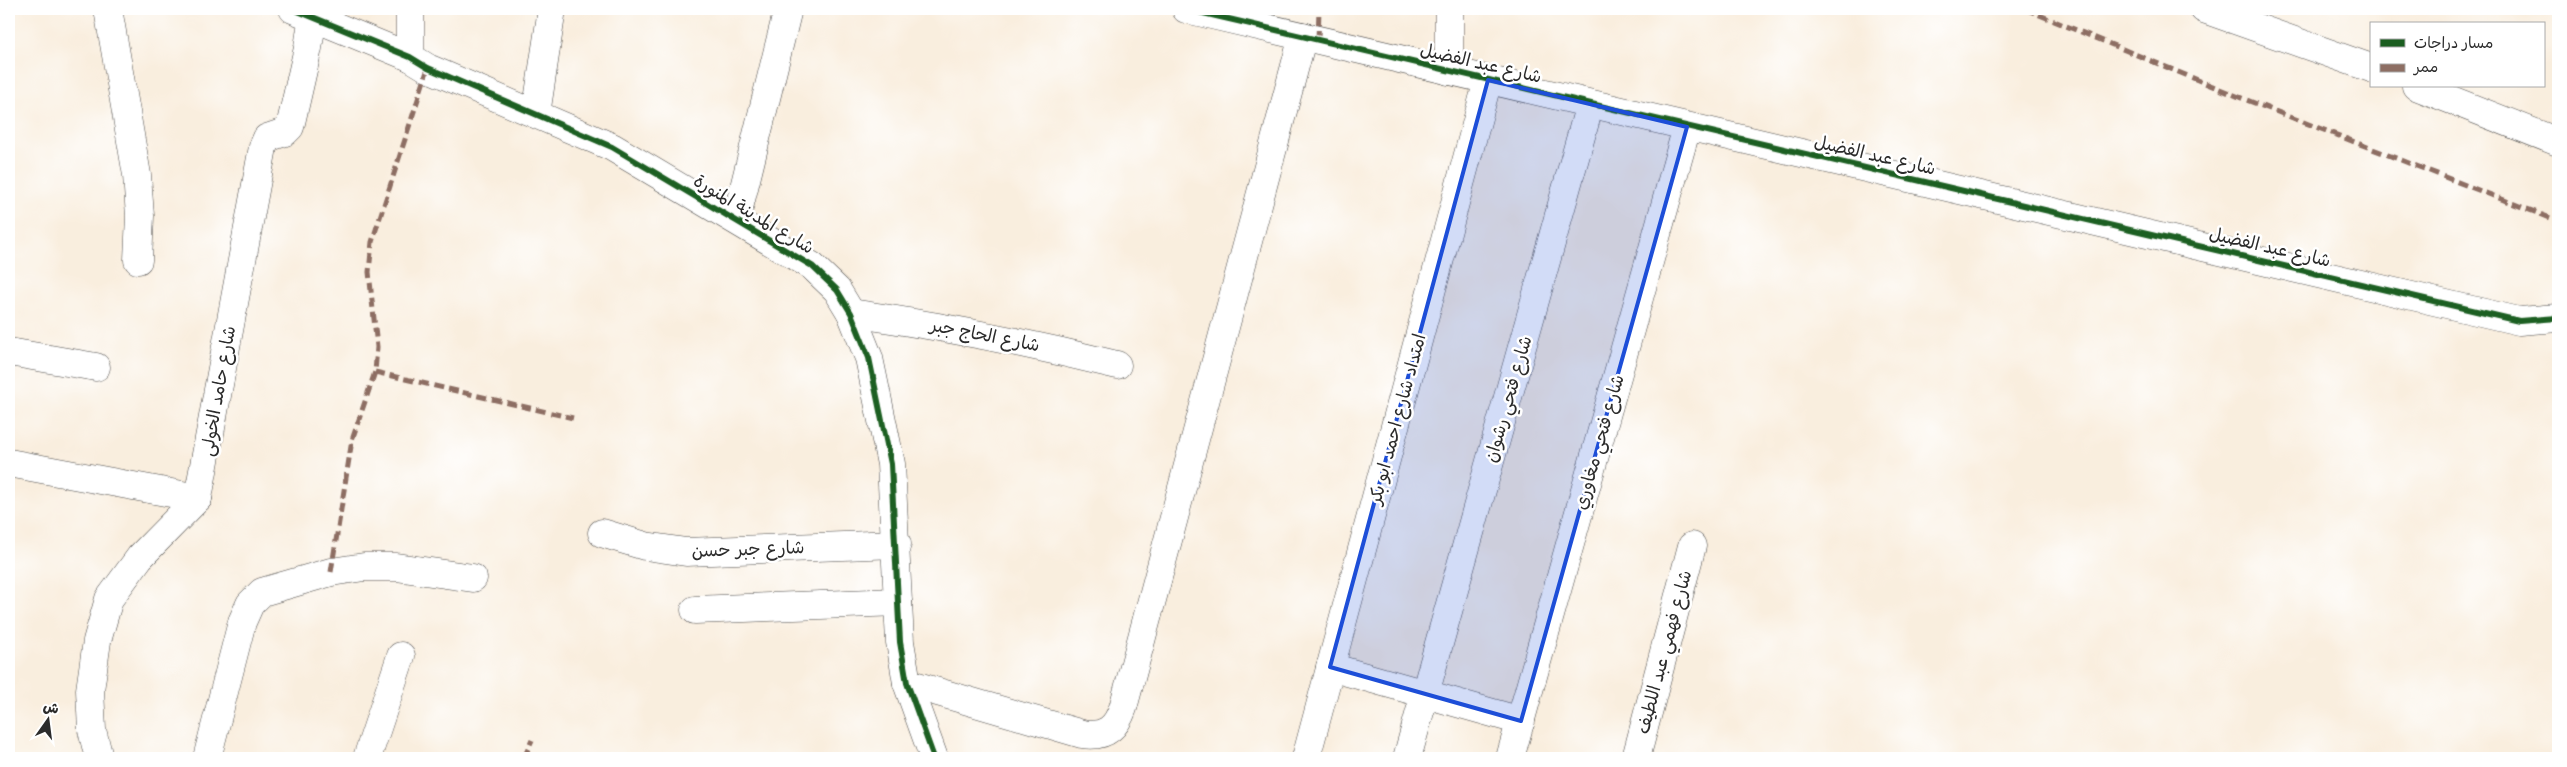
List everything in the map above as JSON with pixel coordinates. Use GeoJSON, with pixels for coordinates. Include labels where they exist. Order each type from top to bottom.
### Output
{"type":"FeatureCollection","features":[{"type":"Feature","properties":{"kind":"street"},"geometry":{"type":"LineString","coordinates":[[108,9],[137,175],[140,216],[138,260]]}},
{"type":"Feature","properties":{"kind":"street"},"geometry":{"type":"LineString","coordinates":[[410,9],[410,57]]}},
{"type":"Feature","properties":{"kind":"street"},"geometry":{"type":"LineString","coordinates":[[536,114],[552,9]]}},
{"type":"Feature","properties":{"kind":"street"},"geometry":{"type":"LineString","coordinates":[[736,220],[788,9]]}},
{"type":"Feature","properties":{"kind":"street","name":"شارع عبد الفضيل"},"geometry":{"type":"LineString","coordinates":[[1186,9],[2519,321],[2558,318]]}},
{"type":"Feature","properties":{"kind":"street"},"geometry":{"type":"LineString","coordinates":[[1449,9],[1449,71]]}},
{"type":"Feature","properties":{"kind":"street"},"geometry":{"type":"LineString","coordinates":[[2204,9],[2370,68]]}},
{"type":"Feature","properties":{"kind":"street","name":"شارع المدينة المنورة"},"geometry":{"type":"LineString","coordinates":[[307,11],[410,57],[428,68],[612,147],[812,266],[837,290],[852,313],[869,358],[891,464],[897,544],[900,642],[906,683],[934,758]]}},
{"type":"Feature","properties":{"kind":"street","name":"شارع حامد الخولى"},"geometry":{"type":"LineString","coordinates":[[198,498],[263,147],[267,138],[284,132],[290,127],[307,11]]}},
{"type":"Feature","properties":{"kind":"street"},"geometry":{"type":"LineString","coordinates":[[906,683],[1082,734],[1100,734],[1116,725],[1124,708],[1304,36]]}},
{"type":"Feature","properties":{"kind":"street","name":"امتداد شارع احمد ابو بكر"},"geometry":{"type":"LineString","coordinates":[[1306,758],[1488,80]]}},
{"type":"Feature","properties":{"kind":"street"},"geometry":{"type":"LineString","coordinates":[[2421,88],[2558,142]]}},
{"type":"Feature","properties":{"kind":"street","name":"شارع فتحي رشوان"},"geometry":{"type":"LineString","coordinates":[[1407,758],[1590,104]]}},
{"type":"Feature","properties":{"kind":"street","name":"شارع فتحي مغاوري"},"geometry":{"type":"LineString","coordinates":[[1510,758],[1687,126]]}},
{"type":"Feature","properties":{"kind":"street","name":"شارع الحاج جبر"},"geometry":{"type":"LineString","coordinates":[[852,313],[941,325],[1029,343],[1117,365]]}},
{"type":"Feature","properties":{"kind":"street"},"geometry":{"type":"LineString","coordinates":[[9,352],[96,366]]}},
{"type":"Feature","properties":{"kind":"street"},"geometry":{"type":"LineString","coordinates":[[9,463],[198,498]]}},
{"type":"Feature","properties":{"kind":"street"},"geometry":{"type":"LineString","coordinates":[[99,758],[92,730],[90,690],[97,641],[109,599],[140,557],[198,498]]}},
{"type":"Feature","properties":{"kind":"street","name":"شارع جبر حسن"},"geometry":{"type":"LineString","coordinates":[[602,533],[645,546],[686,552],[897,544]]}},
{"type":"Feature","properties":{"kind":"street","name":"شارع فهمي عبد اللطيف"},"geometry":{"type":"LineString","coordinates":[[1636,758],[1692,546]]}},
{"type":"Feature","properties":{"kind":"street"},"geometry":{"type":"LineString","coordinates":[[207,758],[242,622],[250,604],[262,592],[331,572],[364,567],[396,567],[473,578]]}},
{"type":"Feature","properties":{"kind":"street"},"geometry":{"type":"LineString","coordinates":[[695,610],[898,602]]}},
{"type":"Feature","properties":{"kind":"street"},"geometry":{"type":"LineString","coordinates":[[367,758],[401,656]]}},
{"type":"Feature","properties":{"kind":"street"},"geometry":{"type":"LineString","coordinates":[[1330,667],[1521,720]]}},
{"type":"Feature","properties":{"kind":"highlighted area"},"geometry":{"type":"Polygon","coordinates":[[[1488,80],[1687,127],[1521,721],[1330,667],[1488,80]]]}},
{"type":"Feature","properties":{"kind":"marked path"},"geometry":{"type":"LineString","coordinates":[[1318,40],[1319,9]]}},
{"type":"Feature","properties":{"kind":"marked path"},"geometry":{"type":"LineString","coordinates":[[2025,9],[2244,99],[2558,221]]}},
{"type":"Feature","properties":{"kind":"marked path"},"geometry":{"type":"LineString","coordinates":[[331,572],[352,440],[375,372],[377,347],[369,272],[372,242],[428,68]]}},
{"type":"Feature","properties":{"kind":"marked path"},"geometry":{"type":"LineString","coordinates":[[375,372],[573,418]]}},
{"type":"Feature","properties":{"kind":"marked path"},"geometry":{"type":"LineString","coordinates":[[524,758],[532,740]]}},
{"type":"Feature","properties":{"kind":"cycle path"},"geometry":{"type":"LineString","coordinates":[[293,9],[410,57],[428,68],[612,147],[812,266],[837,290],[851,313],[869,358],[891,464],[900,642],[907,683],[934,758]]}},
{"type":"Feature","properties":{"kind":"cycle path"},"geometry":{"type":"LineString","coordinates":[[1186,9],[2519,321],[2558,318]]}}]}
